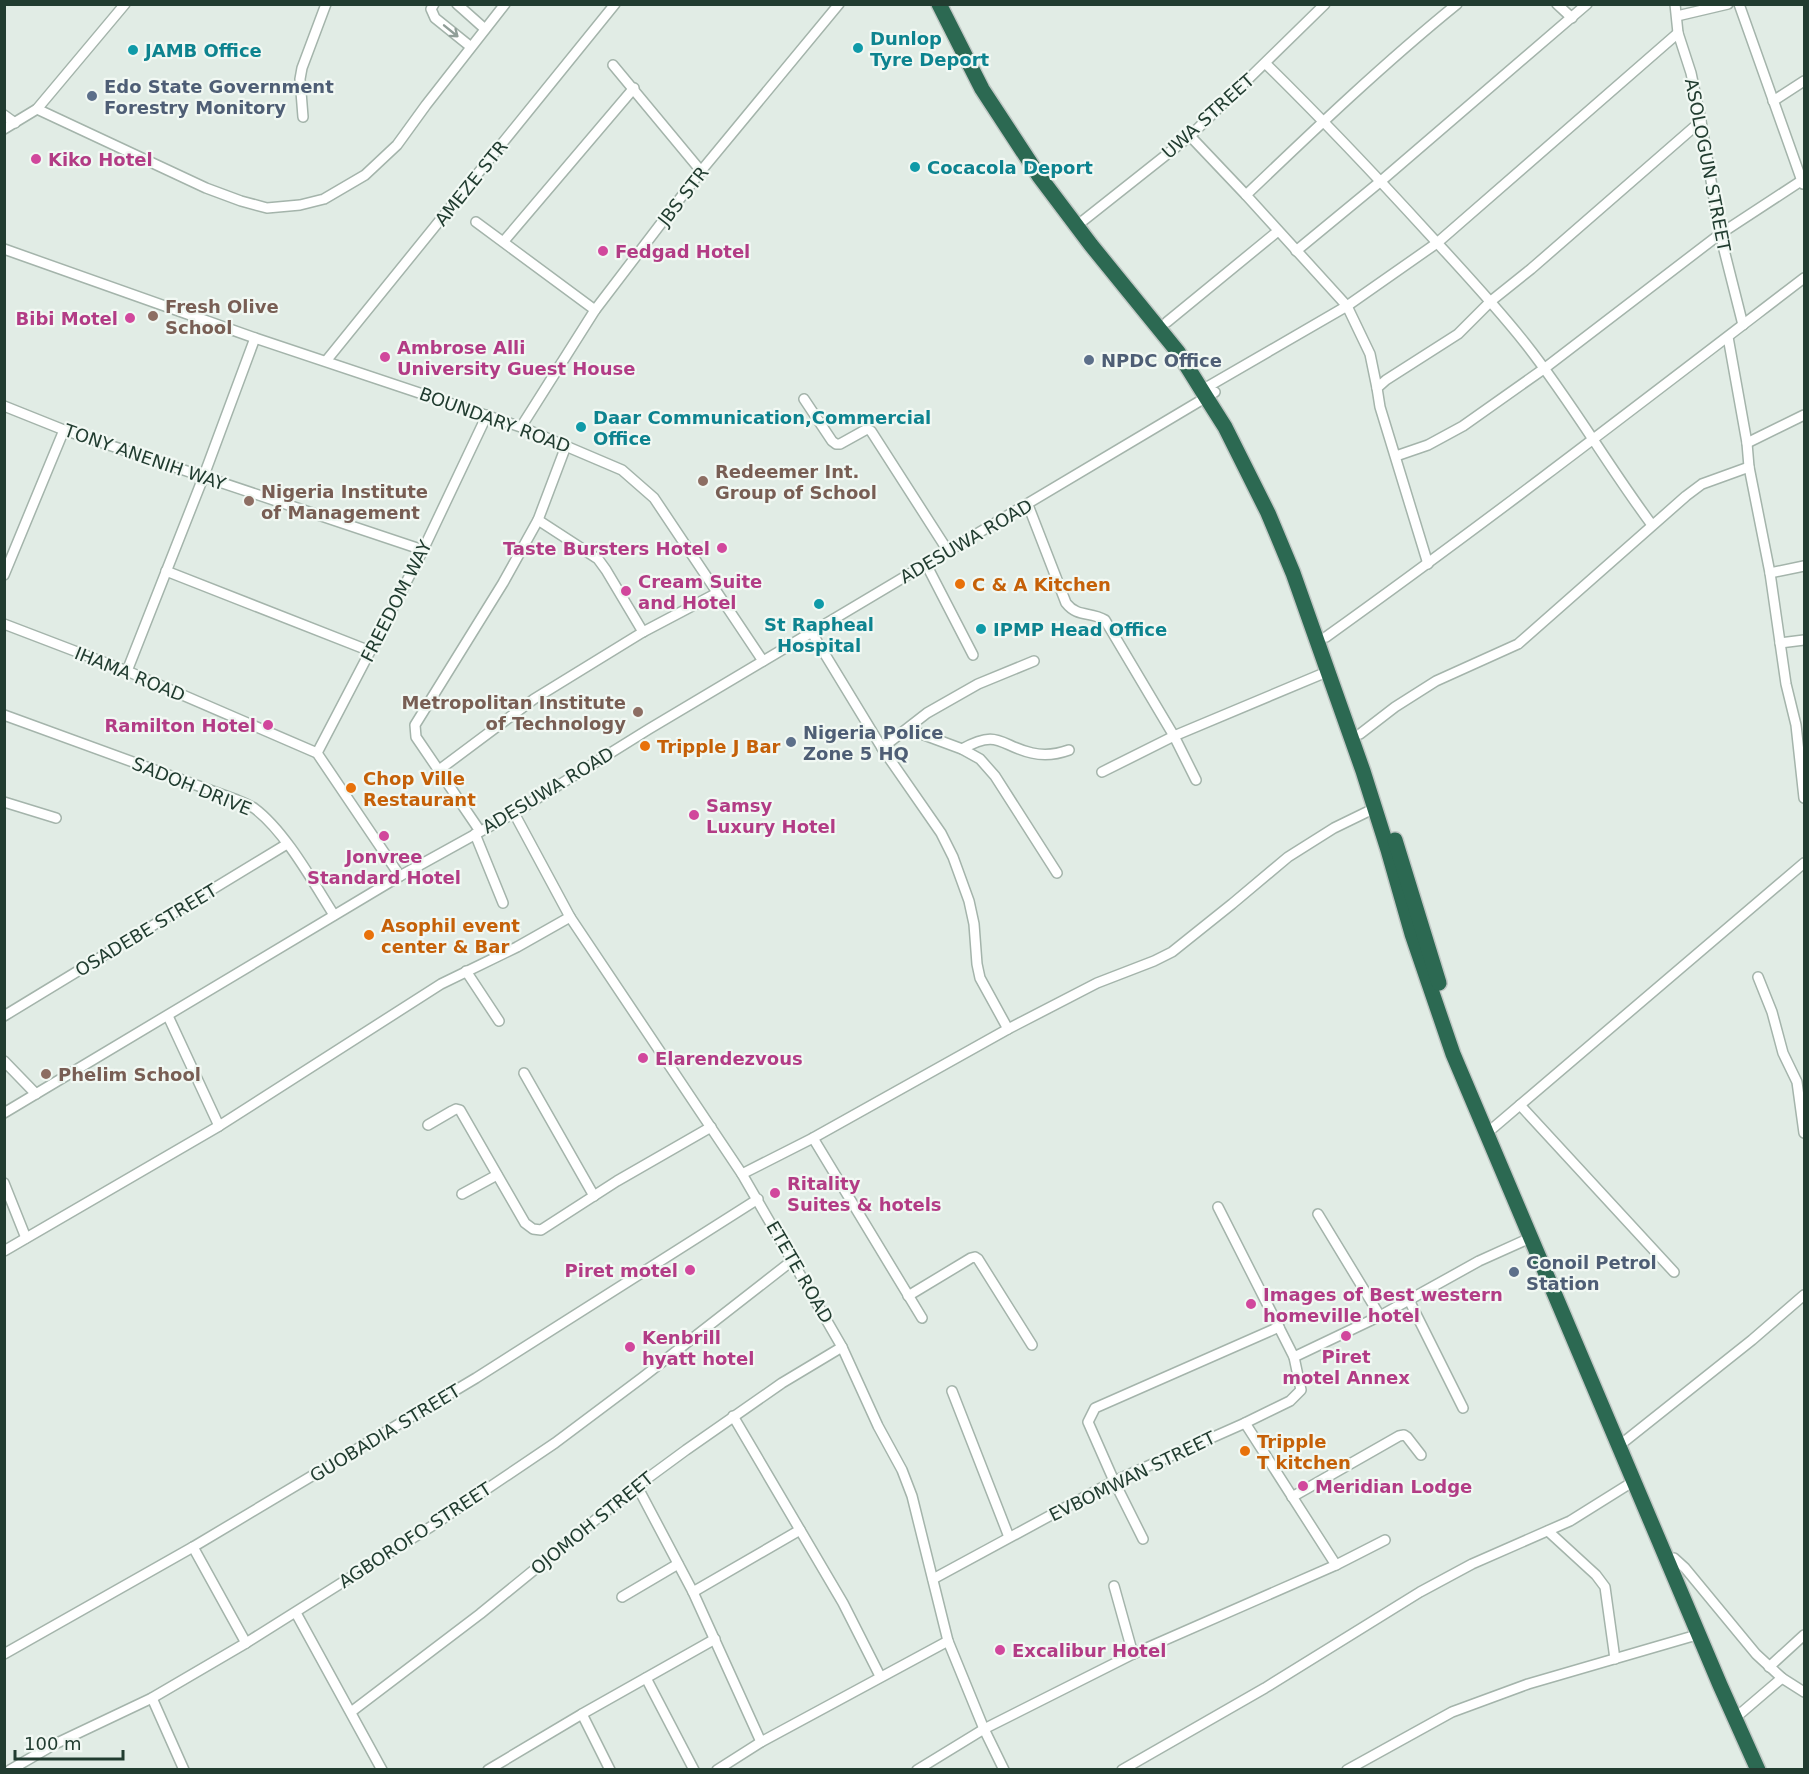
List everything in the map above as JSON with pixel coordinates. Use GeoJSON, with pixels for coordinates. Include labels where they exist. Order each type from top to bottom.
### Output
{"type":"FeatureCollection","features":[{"type":"Feature","properties":{"kind":"highway"},"geometry":{"type":"LineString","coordinates":[[939,4],[982,89],[1039,176],[1091,245],[1209,391],[1268,513],[1329,671],[1418,932],[1493,1128],[1604,1386],[1674,1558],[1767,1770]]}},
{"type":"Feature","properties":{"kind":"highway"},"geometry":{"type":"LineString","coordinates":[[950,4],[993,90],[1084,220],[1167,322],[1242,440],[1268,494],[1326,637],[1412,889],[1418,932],[1453,1054],[1758,1770]]}},
{"type":"Feature","properties":{"kind":"street"},"geometry":{"type":"LineString","coordinates":[[4,129],[37,109],[125,4]]}},
{"type":"Feature","properties":{"kind":"street"},"geometry":{"type":"LineString","coordinates":[[303,117],[300,79],[302,68],[326,4]]}},
{"type":"Feature","properties":{"kind":"street"},"geometry":{"type":"LineString","coordinates":[[457,4],[485,29]]}},
{"type":"Feature","properties":{"kind":"street"},"geometry":{"type":"LineString","coordinates":[[37,109],[224,195],[267,208],[300,205],[324,199],[365,175],[397,145],[505,4]]}},
{"type":"Feature","properties":{"kind":"street","name":"AMEZE STR"},"geometry":{"type":"LineString","coordinates":[[326,361],[615,4]]}},
{"type":"Feature","properties":{"kind":"street","name":"JBS STR"},"geometry":{"type":"LineString","coordinates":[[520,427],[596,310],[701,171],[839,4]]}},
{"type":"Feature","properties":{"kind":"street","name":"UWA STREET"},"geometry":{"type":"LineString","coordinates":[[1084,220],[1190,136],[1325,4]]}},
{"type":"Feature","properties":{"kind":"street"},"geometry":{"type":"LineString","coordinates":[[1246,195],[1323,121],[1421,33],[1457,4]]}},
{"type":"Feature","properties":{"kind":"street"},"geometry":{"type":"LineString","coordinates":[[1557,4],[1572,18]]}},
{"type":"Feature","properties":{"kind":"street"},"geometry":{"type":"LineString","coordinates":[[1296,250],[1381,182],[1587,4]]}},
{"type":"Feature","properties":{"kind":"street","name":"ASOLOGUN STREET"},"geometry":{"type":"LineString","coordinates":[[1675,4],[1678,33],[1691,73],[1701,120],[1720,234],[1743,325]]}},
{"type":"Feature","properties":{"kind":"street"},"geometry":{"type":"LineString","coordinates":[[1677,16],[1728,4]]}},
{"type":"Feature","properties":{"kind":"street"},"geometry":{"type":"LineString","coordinates":[[1396,456],[1428,445],[1463,426],[1545,368],[1720,234],[1803,182],[1738,4]]}},
{"type":"Feature","properties":{"kind":"street"},"geometry":{"type":"LineString","coordinates":[[433,9],[435,18],[471,47]]}},
{"type":"Feature","properties":{"kind":"street","name":"ADESUWA ROAD"},"geometry":{"type":"LineString","coordinates":[[4,1113],[399,876],[514,813],[616,749],[1028,505],[1347,306],[1437,243],[1678,33]]}},
{"type":"Feature","properties":{"kind":"street"},"geometry":{"type":"LineString","coordinates":[[1266,64],[1381,182],[1491,302],[1545,368],[1652,525]]}},
{"type":"Feature","properties":{"kind":"street"},"geometry":{"type":"LineString","coordinates":[[613,65],[701,171]]}},
{"type":"Feature","properties":{"kind":"street"},"geometry":{"type":"LineString","coordinates":[[1773,101],[1804,81]]}},
{"type":"Feature","properties":{"kind":"street"},"geometry":{"type":"LineString","coordinates":[[504,241],[634,88]]}},
{"type":"Feature","properties":{"kind":"street"},"geometry":{"type":"LineString","coordinates":[[4,115],[15,123]]}},
{"type":"Feature","properties":{"kind":"street"},"geometry":{"type":"LineString","coordinates":[[1377,388],[1458,334],[1491,302],[1532,269],[1701,120]]}},
{"type":"Feature","properties":{"kind":"street"},"geometry":{"type":"LineString","coordinates":[[1190,136],[1347,306],[1370,354],[1380,407],[1428,564]]}},
{"type":"Feature","properties":{"kind":"street"},"geometry":{"type":"LineString","coordinates":[[476,222],[596,310]]}},
{"type":"Feature","properties":{"kind":"street"},"geometry":{"type":"LineString","coordinates":[[1167,322],[1278,231]]}},
{"type":"Feature","properties":{"kind":"street","name":"BOUNDARY ROAD"},"geometry":{"type":"LineString","coordinates":[[4,249],[255,338],[487,415],[622,470],[654,498],[763,661]]}},
{"type":"Feature","properties":{"kind":"street"},"geometry":{"type":"LineString","coordinates":[[1326,637],[1593,441],[1804,278]]}},
{"type":"Feature","properties":{"kind":"street"},"geometry":{"type":"LineString","coordinates":[[1728,337],[1747,443],[1749,467],[1770,573],[1786,684],[1800,723],[1804,798]]}},
{"type":"Feature","properties":{"kind":"street"},"geometry":{"type":"LineString","coordinates":[[127,671],[255,338]]}},
{"type":"Feature","properties":{"kind":"street"},"geometry":{"type":"LineString","coordinates":[[804,399],[836,444],[867,429],[871,431],[948,551]]}},
{"type":"Feature","properties":{"kind":"street","name":"TONY ANENIH WAY"},"geometry":{"type":"LineString","coordinates":[[4,406],[64,430],[203,478],[423,550]]}},
{"type":"Feature","properties":{"kind":"street","name":"FREEDOM WAY"},"geometry":{"type":"LineString","coordinates":[[317,753],[423,550],[487,415]]}},
{"type":"Feature","properties":{"kind":"street"},"geometry":{"type":"LineString","coordinates":[[1747,443],[1804,415]]}},
{"type":"Feature","properties":{"kind":"street"},"geometry":{"type":"LineString","coordinates":[[4,574],[64,430]]}},
{"type":"Feature","properties":{"kind":"street"},"geometry":{"type":"LineString","coordinates":[[503,903],[477,832],[416,736],[415,725],[503,583],[538,520],[566,446]]}},
{"type":"Feature","properties":{"kind":"street"},"geometry":{"type":"LineString","coordinates":[[1360,734],[1395,706],[1436,681],[1518,644],[1652,525],[1702,484],[1749,467]]}},
{"type":"Feature","properties":{"kind":"street"},"geometry":{"type":"LineString","coordinates":[[1028,505],[1066,603],[1076,613],[1099,616],[1105,620],[1174,736],[1196,780]]}},
{"type":"Feature","properties":{"kind":"street"},"geometry":{"type":"LineString","coordinates":[[538,520],[598,559],[644,632]]}},
{"type":"Feature","properties":{"kind":"street"},"geometry":{"type":"LineString","coordinates":[[926,564],[973,655]]}},
{"type":"Feature","properties":{"kind":"street"},"geometry":{"type":"LineString","coordinates":[[1770,573],[1804,566]]}},
{"type":"Feature","properties":{"kind":"street"},"geometry":{"type":"LineString","coordinates":[[166,571],[370,651]]}},
{"type":"Feature","properties":{"kind":"street"},"geometry":{"type":"LineString","coordinates":[[439,770],[534,699],[644,632],[717,593]]}},
{"type":"Feature","properties":{"kind":"street","name":"IHAMA ROAD"},"geometry":{"type":"LineString","coordinates":[[4,624],[127,671],[317,753]]}},
{"type":"Feature","properties":{"kind":"street"},"geometry":{"type":"LineString","coordinates":[[812,633],[882,748],[940,833],[953,857],[965,887],[974,924],[980,978],[1008,1029]]}},
{"type":"Feature","properties":{"kind":"street"},"geometry":{"type":"LineString","coordinates":[[1780,643],[1804,640]]}},
{"type":"Feature","properties":{"kind":"street"},"geometry":{"type":"LineString","coordinates":[[882,748],[927,713],[978,684],[1034,661]]}},
{"type":"Feature","properties":{"kind":"street"},"geometry":{"type":"LineString","coordinates":[[1102,772],[1174,736],[1329,671]]}},
{"type":"Feature","properties":{"kind":"street","name":"SADOH DRIVE"},"geometry":{"type":"LineString","coordinates":[[4,715],[253,807],[287,844],[334,915]]}},
{"type":"Feature","properties":{"kind":"street"},"geometry":{"type":"LineString","coordinates":[[908,729],[962,749],[980,759],[995,776],[1057,873]]}},
{"type":"Feature","properties":{"kind":"street"},"geometry":{"type":"LineString","coordinates":[[962,749],[975,742],[998,739],[1031,753],[1044,754],[1069,750]]}},
{"type":"Feature","properties":{"kind":"street"},"geometry":{"type":"LineString","coordinates":[[317,753],[399,876]]}},
{"type":"Feature","properties":{"kind":"street"},"geometry":{"type":"LineString","coordinates":[[4,802],[56,818]]}},
{"type":"Feature","properties":{"kind":"street"},"geometry":{"type":"LineString","coordinates":[[742,1174],[813,1138],[1008,1029],[1097,983],[1154,961],[1172,951],[1288,857],[1334,828],[1374,808]]}},
{"type":"Feature","properties":{"kind":"street","name":"ETETE ROAD"},"geometry":{"type":"LineString","coordinates":[[514,813],[570,916],[758,1199],[842,1347],[878,1426],[902,1470],[912,1496],[948,1641],[984,1729],[1004,1770]]}},
{"type":"Feature","properties":{"kind":"street","name":"OSADEBE STREET"},"geometry":{"type":"LineString","coordinates":[[4,1016],[287,844]]}},
{"type":"Feature","properties":{"kind":"street"},"geometry":{"type":"LineString","coordinates":[[1493,1128],[1804,863]]}},
{"type":"Feature","properties":{"kind":"street"},"geometry":{"type":"LineString","coordinates":[[4,1251],[219,1126],[441,984],[517,947],[570,916]]}},
{"type":"Feature","properties":{"kind":"street"},"geometry":{"type":"LineString","coordinates":[[466,971],[499,1021]]}},
{"type":"Feature","properties":{"kind":"street"},"geometry":{"type":"LineString","coordinates":[[1758,977],[1772,1012],[1783,1053],[1797,1082],[1804,1133]]}},
{"type":"Feature","properties":{"kind":"street"},"geometry":{"type":"LineString","coordinates":[[168,1016],[219,1126]]}},
{"type":"Feature","properties":{"kind":"street"},"geometry":{"type":"LineString","coordinates":[[4,1061],[36,1094]]}},
{"type":"Feature","properties":{"kind":"street"},"geometry":{"type":"LineString","coordinates":[[524,1073],[594,1196]]}},
{"type":"Feature","properties":{"kind":"street"},"geometry":{"type":"LineString","coordinates":[[1520,1105],[1674,1272]]}},
{"type":"Feature","properties":{"kind":"street"},"geometry":{"type":"LineString","coordinates":[[428,1125],[456,1109],[460,1110],[525,1223],[533,1229],[541,1230],[653,1159],[711,1127]]}},
{"type":"Feature","properties":{"kind":"street"},"geometry":{"type":"LineString","coordinates":[[813,1138],[922,1318]]}},
{"type":"Feature","properties":{"kind":"street"},"geometry":{"type":"LineString","coordinates":[[462,1194],[497,1175]]}},
{"type":"Feature","properties":{"kind":"street"},"geometry":{"type":"LineString","coordinates":[[4,1183],[26,1238]]}},
{"type":"Feature","properties":{"kind":"street","name":"GUOBADIA STREET"},"geometry":{"type":"LineString","coordinates":[[4,1654],[193,1547],[476,1378],[758,1199]]}},
{"type":"Feature","properties":{"kind":"street","name":"EVBOMWAN STREET"},"geometry":{"type":"LineString","coordinates":[[933,1579],[1114,1481],[1290,1401],[1301,1389],[1294,1357],[1218,1207]]}},
{"type":"Feature","properties":{"kind":"street"},"geometry":{"type":"LineString","coordinates":[[1318,1214],[1380,1316]]}},
{"type":"Feature","properties":{"kind":"street"},"geometry":{"type":"LineString","coordinates":[[1294,1357],[1380,1316],[1479,1261],[1530,1238]]}},
{"type":"Feature","properties":{"kind":"street"},"geometry":{"type":"LineString","coordinates":[[908,1296],[975,1257],[1032,1345]]}},
{"type":"Feature","properties":{"kind":"street","name":"AGBOROFO STREET"},"geometry":{"type":"LineString","coordinates":[[10,1770],[55,1744],[152,1698],[246,1643],[432,1526],[555,1443],[793,1260]]}},
{"type":"Feature","properties":{"kind":"street"},"geometry":{"type":"LineString","coordinates":[[1625,1441],[1752,1340],[1804,1295]]}},
{"type":"Feature","properties":{"kind":"street"},"geometry":{"type":"LineString","coordinates":[[1409,1300],[1462,1408]]}},
{"type":"Feature","properties":{"kind":"street"},"geometry":{"type":"LineString","coordinates":[[1143,1539],[1088,1422],[1095,1408],[1279,1326]]}},
{"type":"Feature","properties":{"kind":"street","name":"OJOMOH STREET"},"geometry":{"type":"LineString","coordinates":[[351,1712],[480,1614],[638,1486],[733,1416],[842,1347]]}},
{"type":"Feature","properties":{"kind":"street"},"geometry":{"type":"LineString","coordinates":[[952,1391],[1009,1537]]}},
{"type":"Feature","properties":{"kind":"street"},"geometry":{"type":"LineString","coordinates":[[733,1416],[843,1603],[880,1676]]}},
{"type":"Feature","properties":{"kind":"street"},"geometry":{"type":"LineString","coordinates":[[1245,1423],[1336,1565]]}},
{"type":"Feature","properties":{"kind":"street"},"geometry":{"type":"LineString","coordinates":[[1292,1497],[1399,1436],[1407,1437],[1421,1455]]}},
{"type":"Feature","properties":{"kind":"street"},"geometry":{"type":"LineString","coordinates":[[1122,1770],[1266,1688],[1420,1592],[1472,1564],[1581,1514],[1634,1481]]}},
{"type":"Feature","properties":{"kind":"street"},"geometry":{"type":"LineString","coordinates":[[638,1486],[693,1592],[761,1742]]}},
{"type":"Feature","properties":{"kind":"street"},"geometry":{"type":"LineString","coordinates":[[693,1592],[800,1530]]}},
{"type":"Feature","properties":{"kind":"street"},"geometry":{"type":"LineString","coordinates":[[1548,1531],[1596,1575],[1605,1587],[1615,1659]]}},
{"type":"Feature","properties":{"kind":"street"},"geometry":{"type":"LineString","coordinates":[[917,1770],[984,1729],[1133,1654],[1336,1565],[1385,1540]]}},
{"type":"Feature","properties":{"kind":"street"},"geometry":{"type":"LineString","coordinates":[[193,1547],[246,1643]]}},
{"type":"Feature","properties":{"kind":"street"},"geometry":{"type":"LineString","coordinates":[[1674,1558],[1685,1568],[1756,1654],[1782,1678],[1804,1692]]}},
{"type":"Feature","properties":{"kind":"street"},"geometry":{"type":"LineString","coordinates":[[622,1598],[678,1564]]}},
{"type":"Feature","properties":{"kind":"street"},"geometry":{"type":"LineString","coordinates":[[1114,1586],[1133,1654]]}},
{"type":"Feature","properties":{"kind":"street"},"geometry":{"type":"LineString","coordinates":[[296,1612],[382,1770]]}},
{"type":"Feature","properties":{"kind":"street"},"geometry":{"type":"LineString","coordinates":[[1347,1770],[1452,1712],[1528,1684],[1700,1634]]}},
{"type":"Feature","properties":{"kind":"street"},"geometry":{"type":"LineString","coordinates":[[1769,1667],[1804,1635]]}},
{"type":"Feature","properties":{"kind":"street"},"geometry":{"type":"LineString","coordinates":[[488,1770],[715,1639]]}},
{"type":"Feature","properties":{"kind":"street"},"geometry":{"type":"LineString","coordinates":[[718,1769],[761,1742],[948,1641]]}},
{"type":"Feature","properties":{"kind":"street"},"geometry":{"type":"LineString","coordinates":[[646,1678],[694,1770]]}},
{"type":"Feature","properties":{"kind":"street"},"geometry":{"type":"LineString","coordinates":[[1741,1713],[1782,1678]]}},
{"type":"Feature","properties":{"kind":"street"},"geometry":{"type":"LineString","coordinates":[[152,1698],[182,1769]]}},
{"type":"Feature","properties":{"kind":"street"},"geometry":{"type":"LineString","coordinates":[[582,1714],[610,1770]]}},
{"type":"Feature","properties":{"kind":"place","name":"Dunlop Tyre Deport"},"geometry":{"type":"Point","coordinates":[858,48]}},
{"type":"Feature","properties":{"kind":"place","name":"JAMB Office"},"geometry":{"type":"Point","coordinates":[133,50]}},
{"type":"Feature","properties":{"kind":"place","name":"Edo State Government Forestry Monitory"},"geometry":{"type":"Point","coordinates":[92,96]}},
{"type":"Feature","properties":{"kind":"place","name":"Kiko Hotel"},"geometry":{"type":"Point","coordinates":[36,159]}},
{"type":"Feature","properties":{"kind":"place","name":"Cocacola Deport"},"geometry":{"type":"Point","coordinates":[915,167]}},
{"type":"Feature","properties":{"kind":"place","name":"Fedgad Hotel"},"geometry":{"type":"Point","coordinates":[603,251]}},
{"type":"Feature","properties":{"kind":"place","name":"Fresh Olive School"},"geometry":{"type":"Point","coordinates":[153,316]}},
{"type":"Feature","properties":{"kind":"place","name":"Bibi Motel"},"geometry":{"type":"Point","coordinates":[130,318]}},
{"type":"Feature","properties":{"kind":"place","name":"Ambrose Alli University Guest House"},"geometry":{"type":"Point","coordinates":[385,357]}},
{"type":"Feature","properties":{"kind":"place","name":"NPDC Office"},"geometry":{"type":"Point","coordinates":[1089,360]}},
{"type":"Feature","properties":{"kind":"place","name":"Daar Communication,Commercial Office"},"geometry":{"type":"Point","coordinates":[581,427]}},
{"type":"Feature","properties":{"kind":"place","name":"Redeemer Int. Group of School"},"geometry":{"type":"Point","coordinates":[703,481]}},
{"type":"Feature","properties":{"kind":"place","name":"Nigeria Institute of Management"},"geometry":{"type":"Point","coordinates":[249,501]}},
{"type":"Feature","properties":{"kind":"place","name":"Taste Bursters Hotel"},"geometry":{"type":"Point","coordinates":[722,548]}},
{"type":"Feature","properties":{"kind":"place","name":"C & A Kitchen"},"geometry":{"type":"Point","coordinates":[960,584]}},
{"type":"Feature","properties":{"kind":"place","name":"Cream Suite and Hotel"},"geometry":{"type":"Point","coordinates":[626,591]}},
{"type":"Feature","properties":{"kind":"place","name":"St Rapheal Hospital"},"geometry":{"type":"Point","coordinates":[819,604]}},
{"type":"Feature","properties":{"kind":"place","name":"IPMP Head Office"},"geometry":{"type":"Point","coordinates":[981,629]}},
{"type":"Feature","properties":{"kind":"place","name":"Metropolitan Institute of Technology"},"geometry":{"type":"Point","coordinates":[638,712]}},
{"type":"Feature","properties":{"kind":"place","name":"Ramilton Hotel"},"geometry":{"type":"Point","coordinates":[268,725]}},
{"type":"Feature","properties":{"kind":"place","name":"Nigeria Police Zone 5 HQ"},"geometry":{"type":"Point","coordinates":[791,742]}},
{"type":"Feature","properties":{"kind":"place","name":"Tripple J Bar"},"geometry":{"type":"Point","coordinates":[645,746]}},
{"type":"Feature","properties":{"kind":"place","name":"Chop Ville Restaurant"},"geometry":{"type":"Point","coordinates":[351,788]}},
{"type":"Feature","properties":{"kind":"place","name":"Samsy Luxury Hotel"},"geometry":{"type":"Point","coordinates":[694,815]}},
{"type":"Feature","properties":{"kind":"place","name":"Jonvree Standard Hotel"},"geometry":{"type":"Point","coordinates":[384,836]}},
{"type":"Feature","properties":{"kind":"place","name":"Asophil event center & Bar"},"geometry":{"type":"Point","coordinates":[369,935]}},
{"type":"Feature","properties":{"kind":"place","name":"Elarendezvous"},"geometry":{"type":"Point","coordinates":[643,1058]}},
{"type":"Feature","properties":{"kind":"place","name":"Phelim School"},"geometry":{"type":"Point","coordinates":[46,1074]}},
{"type":"Feature","properties":{"kind":"place","name":"Ritality Suites & hotels"},"geometry":{"type":"Point","coordinates":[775,1193]}},
{"type":"Feature","properties":{"kind":"place","name":"Piret motel"},"geometry":{"type":"Point","coordinates":[690,1270]}},
{"type":"Feature","properties":{"kind":"place","name":"Conoil Petrol Station"},"geometry":{"type":"Point","coordinates":[1514,1272]}},
{"type":"Feature","properties":{"kind":"place","name":"Images of Best western homeville hotel"},"geometry":{"type":"Point","coordinates":[1251,1304]}},
{"type":"Feature","properties":{"kind":"place","name":"Piret motel Annex"},"geometry":{"type":"Point","coordinates":[1346,1336]}},
{"type":"Feature","properties":{"kind":"place","name":"Kenbrill hyatt hotel"},"geometry":{"type":"Point","coordinates":[630,1347]}},
{"type":"Feature","properties":{"kind":"place","name":"Tripple T kitchen"},"geometry":{"type":"Point","coordinates":[1245,1451]}},
{"type":"Feature","properties":{"kind":"place","name":"Meridian Lodge"},"geometry":{"type":"Point","coordinates":[1303,1486]}},
{"type":"Feature","properties":{"kind":"place","name":"Excalibur Hotel"},"geometry":{"type":"Point","coordinates":[1000,1650]}}]}
